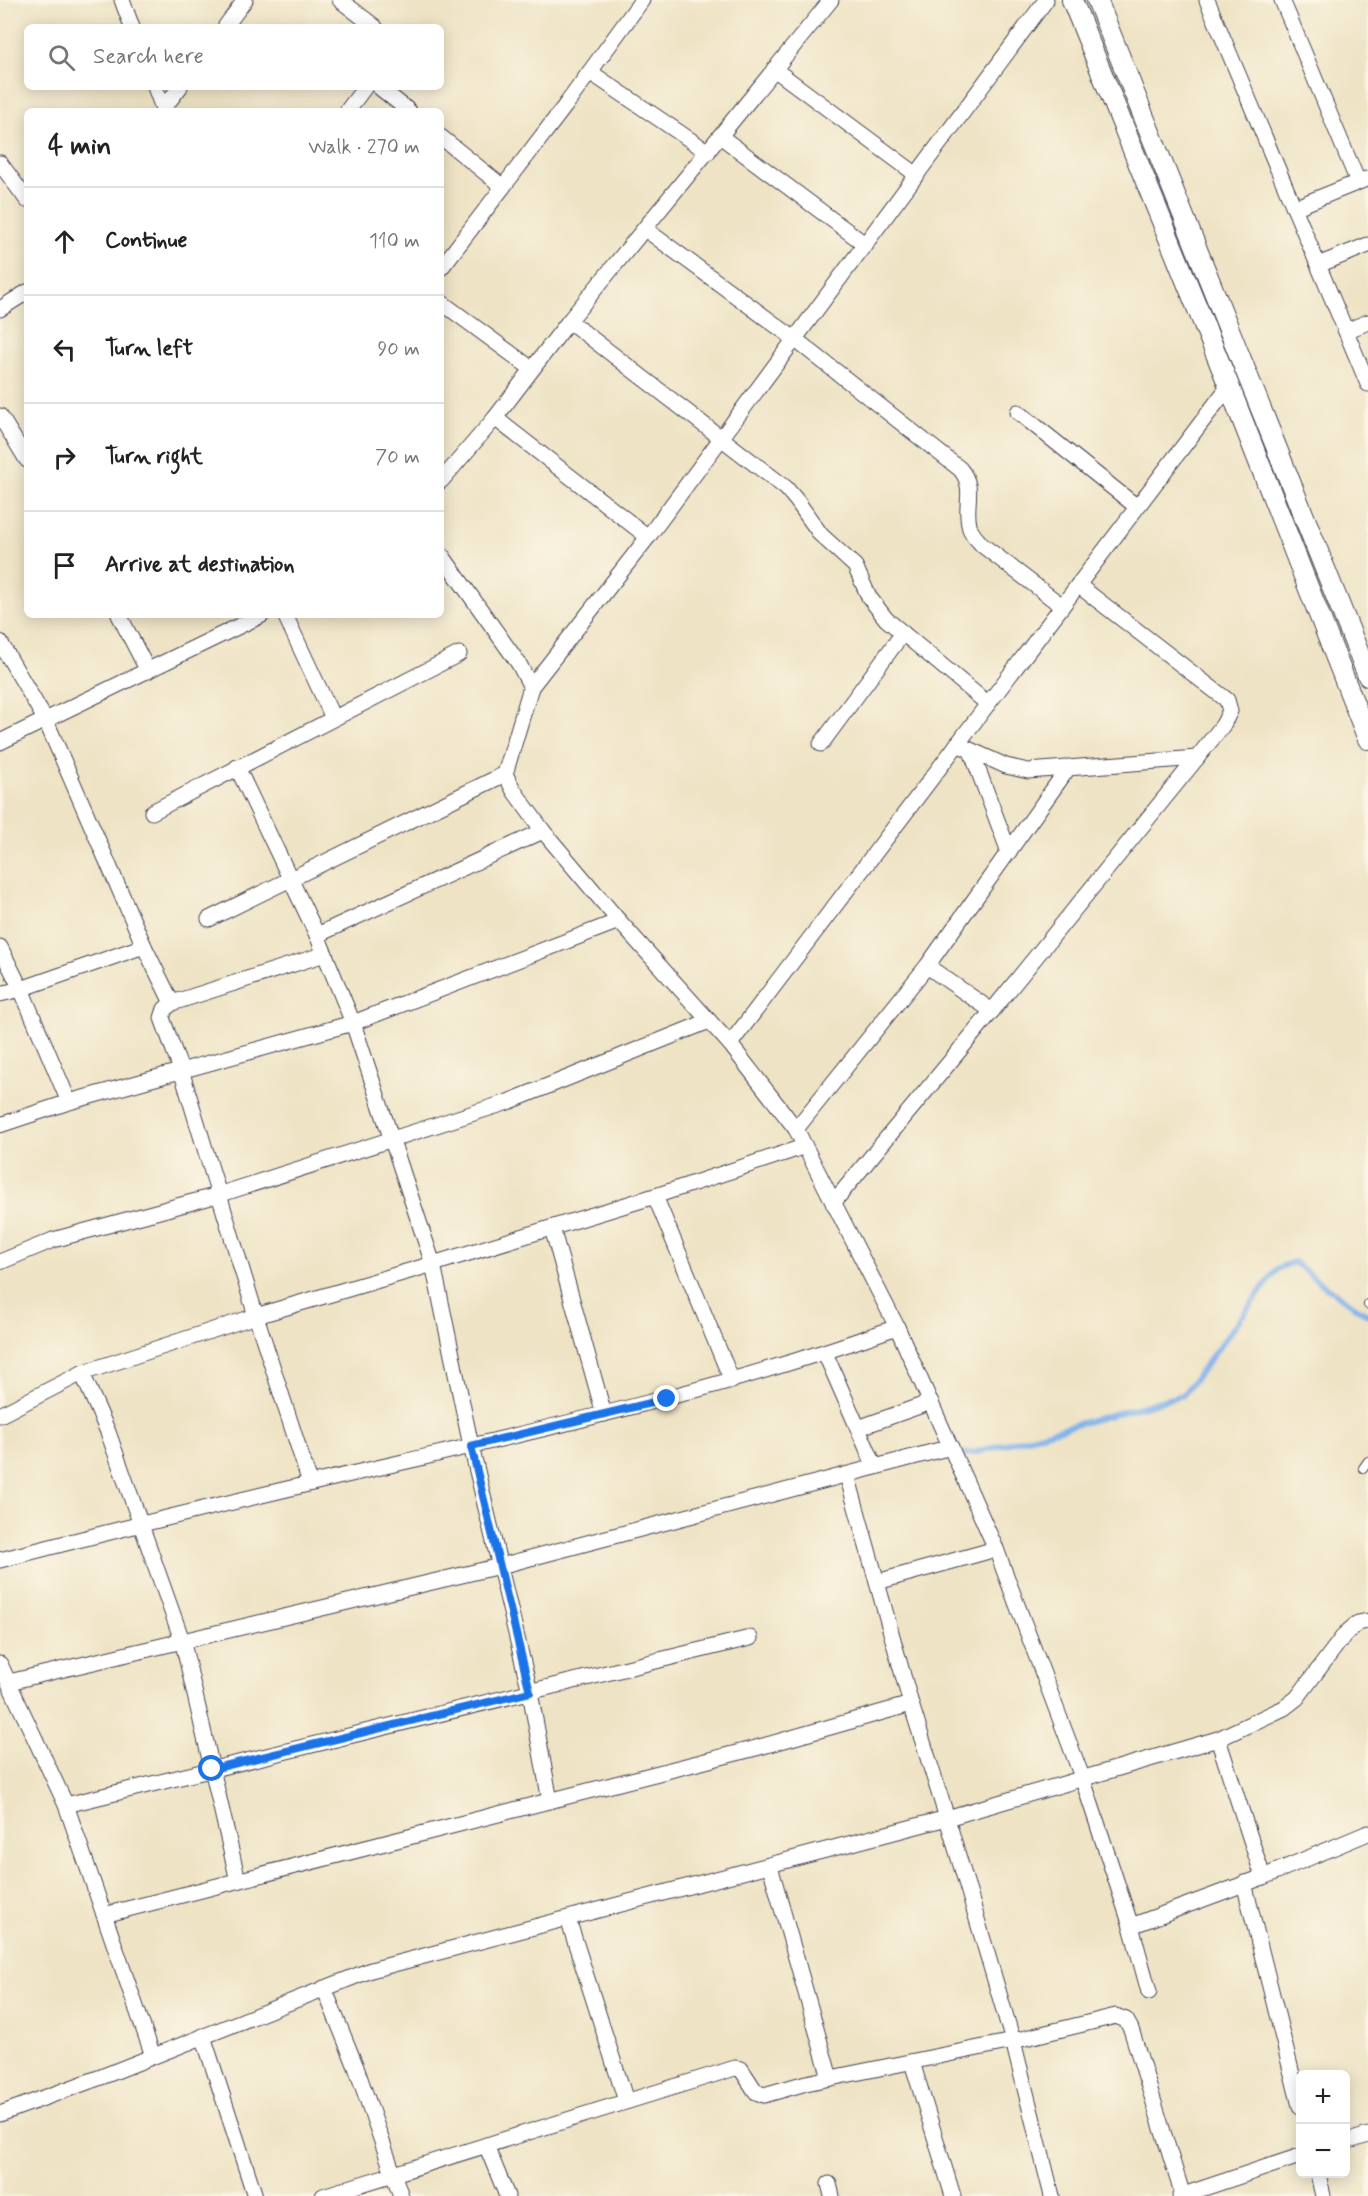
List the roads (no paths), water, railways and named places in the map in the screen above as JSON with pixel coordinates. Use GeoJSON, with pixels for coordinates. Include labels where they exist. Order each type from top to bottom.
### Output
{"type":"FeatureCollection","features":[{"type":"Feature","properties":{"kind":"street"},"geometry":{"type":"LineString","coordinates":[[122,0],[131,24]]}},
{"type":"Feature","properties":{"kind":"street"},"geometry":{"type":"LineString","coordinates":[[227,24],[245,0]]}},
{"type":"Feature","properties":{"kind":"street"},"geometry":{"type":"LineString","coordinates":[[340,0],[371,24]]}},
{"type":"Feature","properties":{"kind":"street"},"geometry":{"type":"LineString","coordinates":[[444,264],[642,0]]}},
{"type":"Feature","properties":{"kind":"street"},"geometry":{"type":"LineString","coordinates":[[444,478],[495,418],[569,321],[831,0]]}},
{"type":"Feature","properties":{"kind":"street"},"geometry":{"type":"LineString","coordinates":[[1046,0],[796,340],[648,537],[531,687],[505,774],[514,791],[543,831],[619,921],[730,1044],[795,1129],[897,1327],[996,1549],[1082,1777],[1131,1926],[1149,1992]]}},
{"type":"Feature","properties":{"kind":"street"},"geometry":{"type":"LineString","coordinates":[[1072,0],[1229,386],[1368,739]]}},
{"type":"Feature","properties":{"kind":"street"},"geometry":{"type":"LineString","coordinates":[[1097,0],[1368,676]]}},
{"type":"Feature","properties":{"kind":"street"},"geometry":{"type":"LineString","coordinates":[[1207,0],[1368,384]]}},
{"type":"Feature","properties":{"kind":"street"},"geometry":{"type":"LineString","coordinates":[[1282,0],[1363,180],[1294,208]]}},
{"type":"Feature","properties":{"kind":"street"},"geometry":{"type":"LineString","coordinates":[[774,69],[917,175]]}},
{"type":"Feature","properties":{"kind":"street"},"geometry":{"type":"LineString","coordinates":[[590,72],[708,152]]}},
{"type":"Feature","properties":{"kind":"street"},"geometry":{"type":"LineString","coordinates":[[156,90],[163,108]]}},
{"type":"Feature","properties":{"kind":"street"},"geometry":{"type":"LineString","coordinates":[[165,108],[178,90]]}},
{"type":"Feature","properties":{"kind":"street"},"geometry":{"type":"LineString","coordinates":[[349,108],[363,90]]}},
{"type":"Feature","properties":{"kind":"street"},"geometry":{"type":"LineString","coordinates":[[383,90],[405,108]]}},
{"type":"Feature","properties":{"kind":"street"},"geometry":{"type":"LineString","coordinates":[[720,136],[866,245]]}},
{"type":"Feature","properties":{"kind":"street"},"geometry":{"type":"LineString","coordinates":[[444,139],[503,187]]}},
{"type":"Feature","properties":{"kind":"street"},"geometry":{"type":"LineString","coordinates":[[0,163],[24,196]]}},
{"type":"Feature","properties":{"kind":"street"},"geometry":{"type":"LineString","coordinates":[[1149,189],[1169,181]]}},
{"type":"Feature","properties":{"kind":"street"},"geometry":{"type":"LineString","coordinates":[[645,229],[796,340],[960,469],[969,486],[969,526],[974,536],[982,545],[1062,606]]}},
{"type":"Feature","properties":{"kind":"street"},"geometry":{"type":"LineString","coordinates":[[1318,265],[1368,245]]}},
{"type":"Feature","properties":{"kind":"street"},"geometry":{"type":"LineString","coordinates":[[0,309],[24,294]]}},
{"type":"Feature","properties":{"kind":"street"},"geometry":{"type":"LineString","coordinates":[[444,304],[532,369]]}},
{"type":"Feature","properties":{"kind":"street"},"geometry":{"type":"LineString","coordinates":[[569,321],[793,494],[821,536],[855,566],[863,587],[875,607],[988,704]]}},
{"type":"Feature","properties":{"kind":"street"},"geometry":{"type":"LineString","coordinates":[[1346,331],[1368,322]]}},
{"type":"Feature","properties":{"kind":"street"},"geometry":{"type":"LineString","coordinates":[[730,1044],[1229,386]]}},
{"type":"Feature","properties":{"kind":"street"},"geometry":{"type":"LineString","coordinates":[[1017,412],[1137,507]]}},
{"type":"Feature","properties":{"kind":"street"},"geometry":{"type":"LineString","coordinates":[[0,416],[24,455]]}},
{"type":"Feature","properties":{"kind":"street"},"geometry":{"type":"LineString","coordinates":[[495,418],[648,537]]}},
{"type":"Feature","properties":{"kind":"street"},"geometry":{"type":"LineString","coordinates":[[444,558],[519,664],[531,687]]}},
{"type":"Feature","properties":{"kind":"street"},"geometry":{"type":"LineString","coordinates":[[832,1203],[992,1011],[1197,758],[1230,711],[1227,700],[1078,585]]}},
{"type":"Feature","properties":{"kind":"street"},"geometry":{"type":"LineString","coordinates":[[121,618],[148,671]]}},
{"type":"Feature","properties":{"kind":"street"},"geometry":{"type":"LineString","coordinates":[[0,742],[256,618]]}},
{"type":"Feature","properties":{"kind":"street"},"geometry":{"type":"LineString","coordinates":[[286,618],[333,718]]}},
{"type":"Feature","properties":{"kind":"street"},"geometry":{"type":"LineString","coordinates":[[821,744],[903,633]]}},
{"type":"Feature","properties":{"kind":"street"},"geometry":{"type":"LineString","coordinates":[[0,642],[46,721],[144,946],[172,1003]]}},
{"type":"Feature","properties":{"kind":"street"},"geometry":{"type":"LineString","coordinates":[[152,812],[459,654]]}},
{"type":"Feature","properties":{"kind":"street"},"geometry":{"type":"LineString","coordinates":[[957,744],[1006,766],[1028,771],[1197,758]]}},
{"type":"Feature","properties":{"kind":"street"},"geometry":{"type":"LineString","coordinates":[[971,751],[1009,852]]}},
{"type":"Feature","properties":{"kind":"street"},"geometry":{"type":"LineString","coordinates":[[237,767],[325,954],[353,1023],[433,1264],[471,1446],[530,1692],[550,1801]]}},
{"type":"Feature","properties":{"kind":"street"},"geometry":{"type":"LineString","coordinates":[[795,1129],[927,966],[1069,767]]}},
{"type":"Feature","properties":{"kind":"street"},"geometry":{"type":"LineString","coordinates":[[209,920],[505,774]]}},
{"type":"Feature","properties":{"kind":"street"},"geometry":{"type":"LineString","coordinates":[[316,935],[543,831]]}},
{"type":"Feature","properties":{"kind":"street"},"geometry":{"type":"LineString","coordinates":[[0,1125],[69,1102],[353,1023],[619,921]]}},
{"type":"Feature","properties":{"kind":"street"},"geometry":{"type":"LineString","coordinates":[[0,994],[21,989],[144,946]]}},
{"type":"Feature","properties":{"kind":"street"},"geometry":{"type":"LineString","coordinates":[[0,947],[21,989],[69,1102]]}},
{"type":"Feature","properties":{"kind":"street"},"geometry":{"type":"LineString","coordinates":[[310,1484],[218,1195],[181,1070],[162,1018],[165,1009],[172,1003],[325,954]]}},
{"type":"Feature","properties":{"kind":"street"},"geometry":{"type":"LineString","coordinates":[[927,966],[992,1011]]}},
{"type":"Feature","properties":{"kind":"street"},"geometry":{"type":"LineString","coordinates":[[0,1262],[63,1237],[218,1195],[508,1102],[709,1021]]}},
{"type":"Feature","properties":{"kind":"street"},"geometry":{"type":"LineString","coordinates":[[0,1415],[82,1373],[256,1316],[552,1228],[803,1147]]}},
{"type":"Feature","properties":{"kind":"street"},"geometry":{"type":"LineString","coordinates":[[654,1196],[732,1381]]}},
{"type":"Feature","properties":{"kind":"street"},"geometry":{"type":"LineString","coordinates":[[552,1228],[604,1414]]}},
{"type":"Feature","properties":{"kind":"street"},"geometry":{"type":"LineString","coordinates":[[0,1560],[732,1381],[825,1353],[897,1327]]}},
{"type":"Feature","properties":{"kind":"street"},"geometry":{"type":"LineString","coordinates":[[825,1353],[875,1467]]}},
{"type":"Feature","properties":{"kind":"street"},"geometry":{"type":"LineString","coordinates":[[82,1373],[108,1432],[183,1642],[238,1881]]}},
{"type":"Feature","properties":{"kind":"street"},"geometry":{"type":"LineString","coordinates":[[858,1428],[931,1402]]}},
{"type":"Feature","properties":{"kind":"street"},"geometry":{"type":"LineString","coordinates":[[9,1682],[500,1566],[951,1447]]}},
{"type":"Feature","properties":{"kind":"street"},"geometry":{"type":"LineString","coordinates":[[847,1475],[911,1704],[1013,2042],[1052,2196]]}},
{"type":"Feature","properties":{"kind":"street"},"geometry":{"type":"LineString","coordinates":[[877,1582],[996,1549]]}},
{"type":"Feature","properties":{"kind":"street"},"geometry":{"type":"LineString","coordinates":[[0,2114],[371,1970],[947,1818],[1218,1739],[1291,1703],[1306,1687],[1345,1634],[1358,1623],[1368,1621]]}},
{"type":"Feature","properties":{"kind":"street"},"geometry":{"type":"LineString","coordinates":[[66,1805],[750,1638]]}},
{"type":"Feature","properties":{"kind":"street"},"geometry":{"type":"LineString","coordinates":[[0,1664],[66,1805],[153,2056]]}},
{"type":"Feature","properties":{"kind":"street"},"geometry":{"type":"LineString","coordinates":[[104,1915],[756,1749],[911,1704]]}},
{"type":"Feature","properties":{"kind":"street"},"geometry":{"type":"LineString","coordinates":[[1218,1739],[1263,1877]]}},
{"type":"Feature","properties":{"kind":"street"},"geometry":{"type":"LineString","coordinates":[[1131,1926],[1263,1877],[1368,1833]]}},
{"type":"Feature","properties":{"kind":"street"},"geometry":{"type":"LineString","coordinates":[[771,1866],[830,2078]]}},
{"type":"Feature","properties":{"kind":"street"},"geometry":{"type":"LineString","coordinates":[[1244,1883],[1296,2090]]}},
{"type":"Feature","properties":{"kind":"street"},"geometry":{"type":"LineString","coordinates":[[568,1919],[626,2101]]}},
{"type":"Feature","properties":{"kind":"street"},"geometry":{"type":"LineString","coordinates":[[324,1988],[356,2067],[401,2196]]}},
{"type":"Feature","properties":{"kind":"street"},"geometry":{"type":"LineString","coordinates":[[323,2196],[735,2068],[741,2069],[756,2092],[764,2095],[830,2078],[1013,2042],[1116,2016],[1126,2020],[1131,2029],[1182,2196],[1296,2157]]}},
{"type":"Feature","properties":{"kind":"street"},"geometry":{"type":"LineString","coordinates":[[203,2036],[255,2196]]}},
{"type":"Feature","properties":{"kind":"street"},"geometry":{"type":"LineString","coordinates":[[912,2062],[953,2196]]}},
{"type":"Feature","properties":{"kind":"street"},"geometry":{"type":"LineString","coordinates":[[1350,2141],[1368,2135]]}},
{"type":"Feature","properties":{"kind":"street"},"geometry":{"type":"LineString","coordinates":[[486,2145],[507,2196]]}},
{"type":"Feature","properties":{"kind":"street"},"geometry":{"type":"LineString","coordinates":[[1319,2178],[1323,2196]]}},
{"type":"Feature","properties":{"kind":"lane"},"geometry":{"type":"LineString","coordinates":[[1363,1468],[1368,1461]]}},
{"type":"Feature","properties":{"kind":"waterway"},"geometry":{"type":"LineString","coordinates":[[964,1454],[1183,1395],[1278,1268],[1294,1262],[1327,1288],[1368,1315]]}}]}
